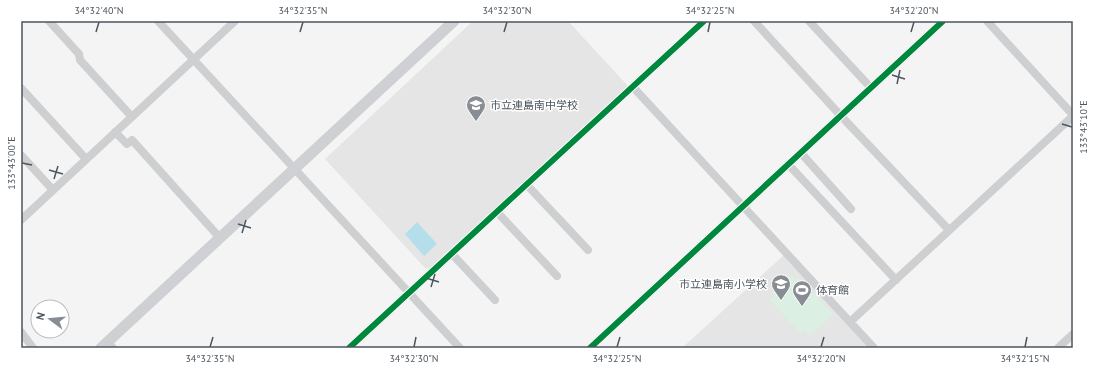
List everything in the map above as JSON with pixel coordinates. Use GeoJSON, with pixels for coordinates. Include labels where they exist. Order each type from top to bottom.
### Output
{"type":"FeatureCollection","features":[{"type":"Feature","properties":{"kind":"street"},"geometry":{"type":"LineString","coordinates":[[49,21],[80,54],[80,60],[132,117]]}},
{"type":"Feature","properties":{"kind":"street"},"geometry":{"type":"LineString","coordinates":[[158,21],[460,348]]}},
{"type":"Feature","properties":{"kind":"street"},"geometry":{"type":"LineString","coordinates":[[22,216],[53,190],[235,21]]}},
{"type":"Feature","properties":{"kind":"street"},"geometry":{"type":"LineString","coordinates":[[107,346],[220,238],[454,21]]}},
{"type":"Feature","properties":{"kind":"street"},"geometry":{"type":"LineString","coordinates":[[349,348],[704,21]]}},
{"type":"Feature","properties":{"kind":"street"},"geometry":{"type":"LineString","coordinates":[[754,21],[949,230]]}},
{"type":"Feature","properties":{"kind":"street"},"geometry":{"type":"LineString","coordinates":[[809,21],[871,88]]}},
{"type":"Feature","properties":{"kind":"street"},"geometry":{"type":"LineString","coordinates":[[590,348],[943,21]]}},
{"type":"Feature","properties":{"kind":"street"},"geometry":{"type":"LineString","coordinates":[[850,322],[1073,115],[987,21]]}},
{"type":"Feature","properties":{"kind":"street"},"geometry":{"type":"LineString","coordinates":[[633,87],[874,348]]}},
{"type":"Feature","properties":{"kind":"street"},"geometry":{"type":"LineString","coordinates":[[21,88],[86,159]]}},
{"type":"Feature","properties":{"kind":"street"},"geometry":{"type":"LineString","coordinates":[[115,132],[127,144],[132,140],[220,238]]}},
{"type":"Feature","properties":{"kind":"street"},"geometry":{"type":"LineString","coordinates":[[800,153],[851,209]]}},
{"type":"Feature","properties":{"kind":"street"},"geometry":{"type":"LineString","coordinates":[[21,155],[53,190]]}},
{"type":"Feature","properties":{"kind":"street"},"geometry":{"type":"LineString","coordinates":[[788,164],[896,280]]}},
{"type":"Feature","properties":{"kind":"street"},"geometry":{"type":"LineString","coordinates":[[527,185],[588,250]]}},
{"type":"Feature","properties":{"kind":"street"},"geometry":{"type":"LineString","coordinates":[[497,212],[557,276]]}},
{"type":"Feature","properties":{"kind":"street"},"geometry":{"type":"LineString","coordinates":[[452,254],[495,300]]}},
{"type":"Feature","properties":{"kind":"street"},"geometry":{"type":"LineString","coordinates":[[21,332],[33,348]]}},
{"type":"Feature","properties":{"kind":"street"},"geometry":{"type":"LineString","coordinates":[[1058,348],[1073,334]]}},
{"type":"Feature","properties":{"kind":"shaded area","name":"市立連島南中学校"},"geometry":{"type":"Polygon","coordinates":[[[473,21],[568,21],[628,86],[430,269],[425,268],[325,159],[473,21]]]}},
{"type":"Feature","properties":{"kind":"shaded area","name":"市立連島南小学校"},"geometry":{"type":"Polygon","coordinates":[[[785,254],[871,348],[682,348],[785,254]]]}},
{"type":"Feature","properties":{"kind":"green space","name":"体育館"},"geometry":{"type":"Polygon","coordinates":[[[791,275],[795,280],[799,277],[833,314],[809,336],[805,331],[801,334],[770,300],[775,296],[772,292],[791,275]]]}},
{"type":"Feature","properties":{"kind":"water"},"geometry":{"type":"Polygon","coordinates":[[[417,222],[437,244],[424,256],[405,234],[417,222]]]}},
{"type":"Feature","properties":{"kind":"cycle path"},"geometry":{"type":"LineString","coordinates":[[349,348],[704,21]]}},
{"type":"Feature","properties":{"kind":"cycle path"},"geometry":{"type":"LineString","coordinates":[[590,348],[943,21]]}},
{"type":"Feature","properties":{"kind":"place","name":"市立連島南中学校"},"geometry":{"type":"Point","coordinates":[476,122]}},
{"type":"Feature","properties":{"kind":"place","name":"市立連島南小学校"},"geometry":{"type":"Point","coordinates":[781,301]}},
{"type":"Feature","properties":{"kind":"place","name":"体育館"},"geometry":{"type":"Point","coordinates":[802,307]}}]}
